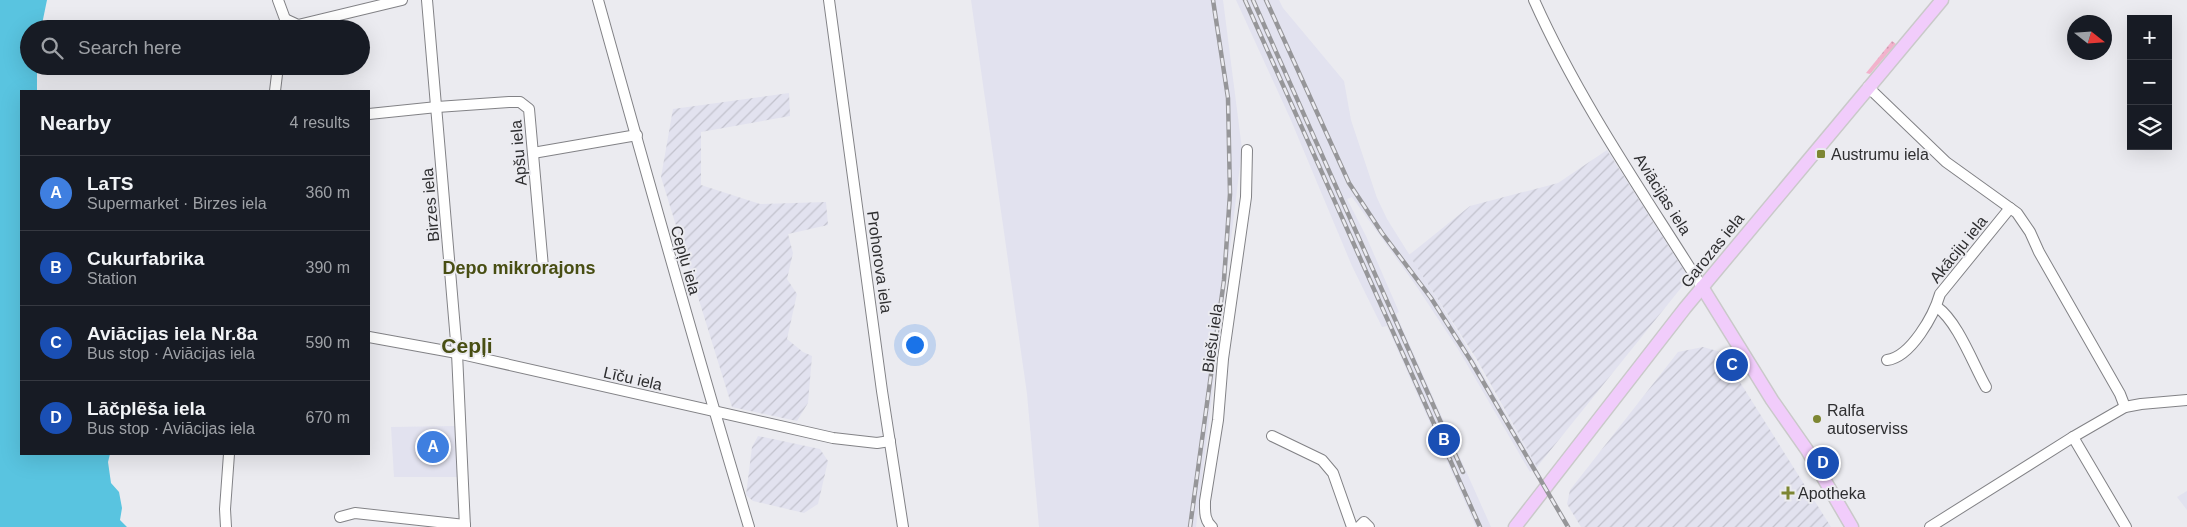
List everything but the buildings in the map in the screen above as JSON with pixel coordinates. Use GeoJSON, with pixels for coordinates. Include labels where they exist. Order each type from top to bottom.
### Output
{"type":"FeatureCollection","features":[{"type":"Feature","properties":{"kind":"main road","name":"Garozas iela"},"geometry":{"type":"LineString","coordinates":[[1515,527],[1702,287],[1942,0]]}},
{"type":"Feature","properties":{"kind":"main road","name":"Aviācijas iela"},"geometry":{"type":"LineString","coordinates":[[1702,287],[1772,400],[1807,450],[1852,527]]}},
{"type":"Feature","properties":{"kind":"street"},"geometry":{"type":"LineString","coordinates":[[278,0],[283,20]]}},
{"type":"Feature","properties":{"kind":"street"},"geometry":{"type":"LineString","coordinates":[[319,20],[402,0]]}},
{"type":"Feature","properties":{"kind":"street","name":"Birzes iela"},"geometry":{"type":"LineString","coordinates":[[427,0],[457,353],[465,526]]}},
{"type":"Feature","properties":{"kind":"street","name":"Cepļu iela"},"geometry":{"type":"LineString","coordinates":[[598,0],[637,135],[654,205],[749,527]]}},
{"type":"Feature","properties":{"kind":"street","name":"Prohorova iela"},"geometry":{"type":"LineString","coordinates":[[829,0],[903,527]]}},
{"type":"Feature","properties":{"kind":"street","name":"Aviācijas iela"},"geometry":{"type":"LineString","coordinates":[[1534,0],[1558,52],[1579,89],[1702,287]]}},
{"type":"Feature","properties":{"kind":"street"},"geometry":{"type":"LineString","coordinates":[[275,90],[277,75]]}},
{"type":"Feature","properties":{"kind":"street"},"geometry":{"type":"LineString","coordinates":[[1868,87],[1946,162],[2017,213],[2030,232],[2039,252],[2125,407]]}},
{"type":"Feature","properties":{"kind":"street","name":"Apšu iela"},"geometry":{"type":"LineString","coordinates":[[370,114],[437,107],[520,102],[529,109],[543,267]]}},
{"type":"Feature","properties":{"kind":"street"},"geometry":{"type":"LineString","coordinates":[[533,153],[637,135]]}},
{"type":"Feature","properties":{"kind":"street","name":"Biešu iela"},"geometry":{"type":"LineString","coordinates":[[1212,527],[1205,515],[1205,501],[1218,420],[1223,358],[1246,197],[1247,150]]}},
{"type":"Feature","properties":{"kind":"street","name":"Akāciju iela"},"geometry":{"type":"LineString","coordinates":[[1986,387],[1953,325],[1945,313],[1937,307],[1940,294],[2010,208]]}},
{"type":"Feature","properties":{"kind":"street"},"geometry":{"type":"LineString","coordinates":[[1887,360],[1896,359],[1908,349],[1937,307]]}},
{"type":"Feature","properties":{"kind":"street","name":"Līču iela"},"geometry":{"type":"LineString","coordinates":[[370,337],[457,353],[833,438],[877,443],[890,441]]}},
{"type":"Feature","properties":{"kind":"street"},"geometry":{"type":"LineString","coordinates":[[1930,527],[2125,407],[2187,400]]}},
{"type":"Feature","properties":{"kind":"street"},"geometry":{"type":"LineString","coordinates":[[1272,436],[1322,460],[1333,473],[1352,527]]}},
{"type":"Feature","properties":{"kind":"street"},"geometry":{"type":"LineString","coordinates":[[2073,438],[2126,527]]}},
{"type":"Feature","properties":{"kind":"street"},"geometry":{"type":"LineString","coordinates":[[226,527],[225,509],[229,455]]}},
{"type":"Feature","properties":{"kind":"street"},"geometry":{"type":"LineString","coordinates":[[340,518],[355,513],[465,526]]}},
{"type":"Feature","properties":{"kind":"street"},"geometry":{"type":"LineString","coordinates":[[1359,527],[1364,522],[1369,527]]}},
{"type":"Feature","properties":{"kind":"shaded area"},"geometry":{"type":"Polygon","coordinates":[[[971,0],[1223,0],[1242,149],[1196,527],[1039,527],[1027,394],[971,0]]]}},
{"type":"Feature","properties":{"kind":"shaded area"},"geometry":{"type":"Polygon","coordinates":[[[1236,0],[1279,0],[1283,8],[1344,81],[1351,120],[1377,198],[1387,219],[1461,337],[1537,467],[1530,472],[1458,349],[1417,287],[1352,197],[1347,199],[1366,236],[1399,312],[1396,314],[1491,527],[1476,527],[1387,326],[1382,327],[1352,266],[1290,118],[1236,0]]]}},
{"type":"Feature","properties":{"kind":"shaded area"},"geometry":{"type":"Polygon","coordinates":[[[1892,41],[1896,44],[1870,74],[1866,73],[1892,41]]]}},
{"type":"Feature","properties":{"kind":"shaded area"},"geometry":{"type":"Polygon","coordinates":[[[789,93],[790,116],[701,132],[701,185],[760,204],[826,202],[828,225],[788,234],[793,253],[787,279],[797,294],[787,339],[803,352],[812,356],[808,403],[797,421],[732,407],[661,177],[673,109],[789,93]]]}},
{"type":"Feature","properties":{"kind":"shaded area"},"geometry":{"type":"Polygon","coordinates":[[[1607,150],[1689,278],[1537,467],[1476,358],[1409,255],[1470,206],[1558,183],[1607,150]]]}},
{"type":"Feature","properties":{"kind":"shaded area"},"geometry":{"type":"Polygon","coordinates":[[[1703,347],[1721,352],[1831,527],[1581,527],[1567,504],[1570,490],[1678,352],[1703,347]]]}},
{"type":"Feature","properties":{"kind":"shaded area"},"geometry":{"type":"Polygon","coordinates":[[[455,426],[458,477],[394,477],[391,427],[455,426]]]}},
{"type":"Feature","properties":{"kind":"shaded area"},"geometry":{"type":"Polygon","coordinates":[[[758,436],[820,449],[828,461],[818,504],[804,513],[753,501],[746,495],[752,447],[758,436]]]}},
{"type":"Feature","properties":{"kind":"shaded area"},"geometry":{"type":"Polygon","coordinates":[[[2187,491],[2187,510],[2177,497],[2187,491]]]}},
{"type":"Feature","properties":{"kind":"water"},"geometry":{"type":"Polygon","coordinates":[[[0,0],[47,0],[43,20],[20,20],[20,75],[37,75],[37,90],[20,90],[20,455],[110,455],[108,462],[111,483],[119,492],[122,508],[120,520],[127,527],[0,527],[0,0]]]}},
{"type":"Feature","properties":{"kind":"railway"},"geometry":{"type":"LineString","coordinates":[[1190,527],[1224,280],[1230,194],[1228,98],[1213,0]]}},
{"type":"Feature","properties":{"kind":"railway"},"geometry":{"type":"LineString","coordinates":[[1245,0],[1480,527]]}},
{"type":"Feature","properties":{"kind":"railway"},"geometry":{"type":"LineString","coordinates":[[1253,0],[1463,472]]}},
{"type":"Feature","properties":{"kind":"railway"},"geometry":{"type":"LineString","coordinates":[[1266,0],[1349,183],[1382,233],[1431,298],[1471,361],[1568,527]]}},
{"type":"Feature","properties":{"kind":"place","name":"Austrumu iela"},"geometry":{"type":"Point","coordinates":[1821,154]}},
{"type":"Feature","properties":{"kind":"place","name":"Aviācijas iela Nr.8a"},"geometry":{"type":"Point","coordinates":[1732,365]}},
{"type":"Feature","properties":{"kind":"place","name":"Ralfa autoserviss"},"geometry":{"type":"Point","coordinates":[1817,419]}},
{"type":"Feature","properties":{"kind":"place","name":"Cukurfabrika"},"geometry":{"type":"Point","coordinates":[1444,440]}},
{"type":"Feature","properties":{"kind":"place","name":"LaTS"},"geometry":{"type":"Point","coordinates":[433,447]}},
{"type":"Feature","properties":{"kind":"place","name":"Lāčplēša iela"},"geometry":{"type":"Point","coordinates":[1823,463]}},
{"type":"Feature","properties":{"kind":"place","name":"Apotheka"},"geometry":{"type":"Point","coordinates":[1788,493]}},
{"type":"Feature","properties":{"kind":"district","name":"Depo mikrorajons"},"geometry":{"type":"Point","coordinates":[519,268]}},
{"type":"Feature","properties":{"kind":"district","name":"Cepļi"},"geometry":{"type":"Point","coordinates":[467,346]}}]}
